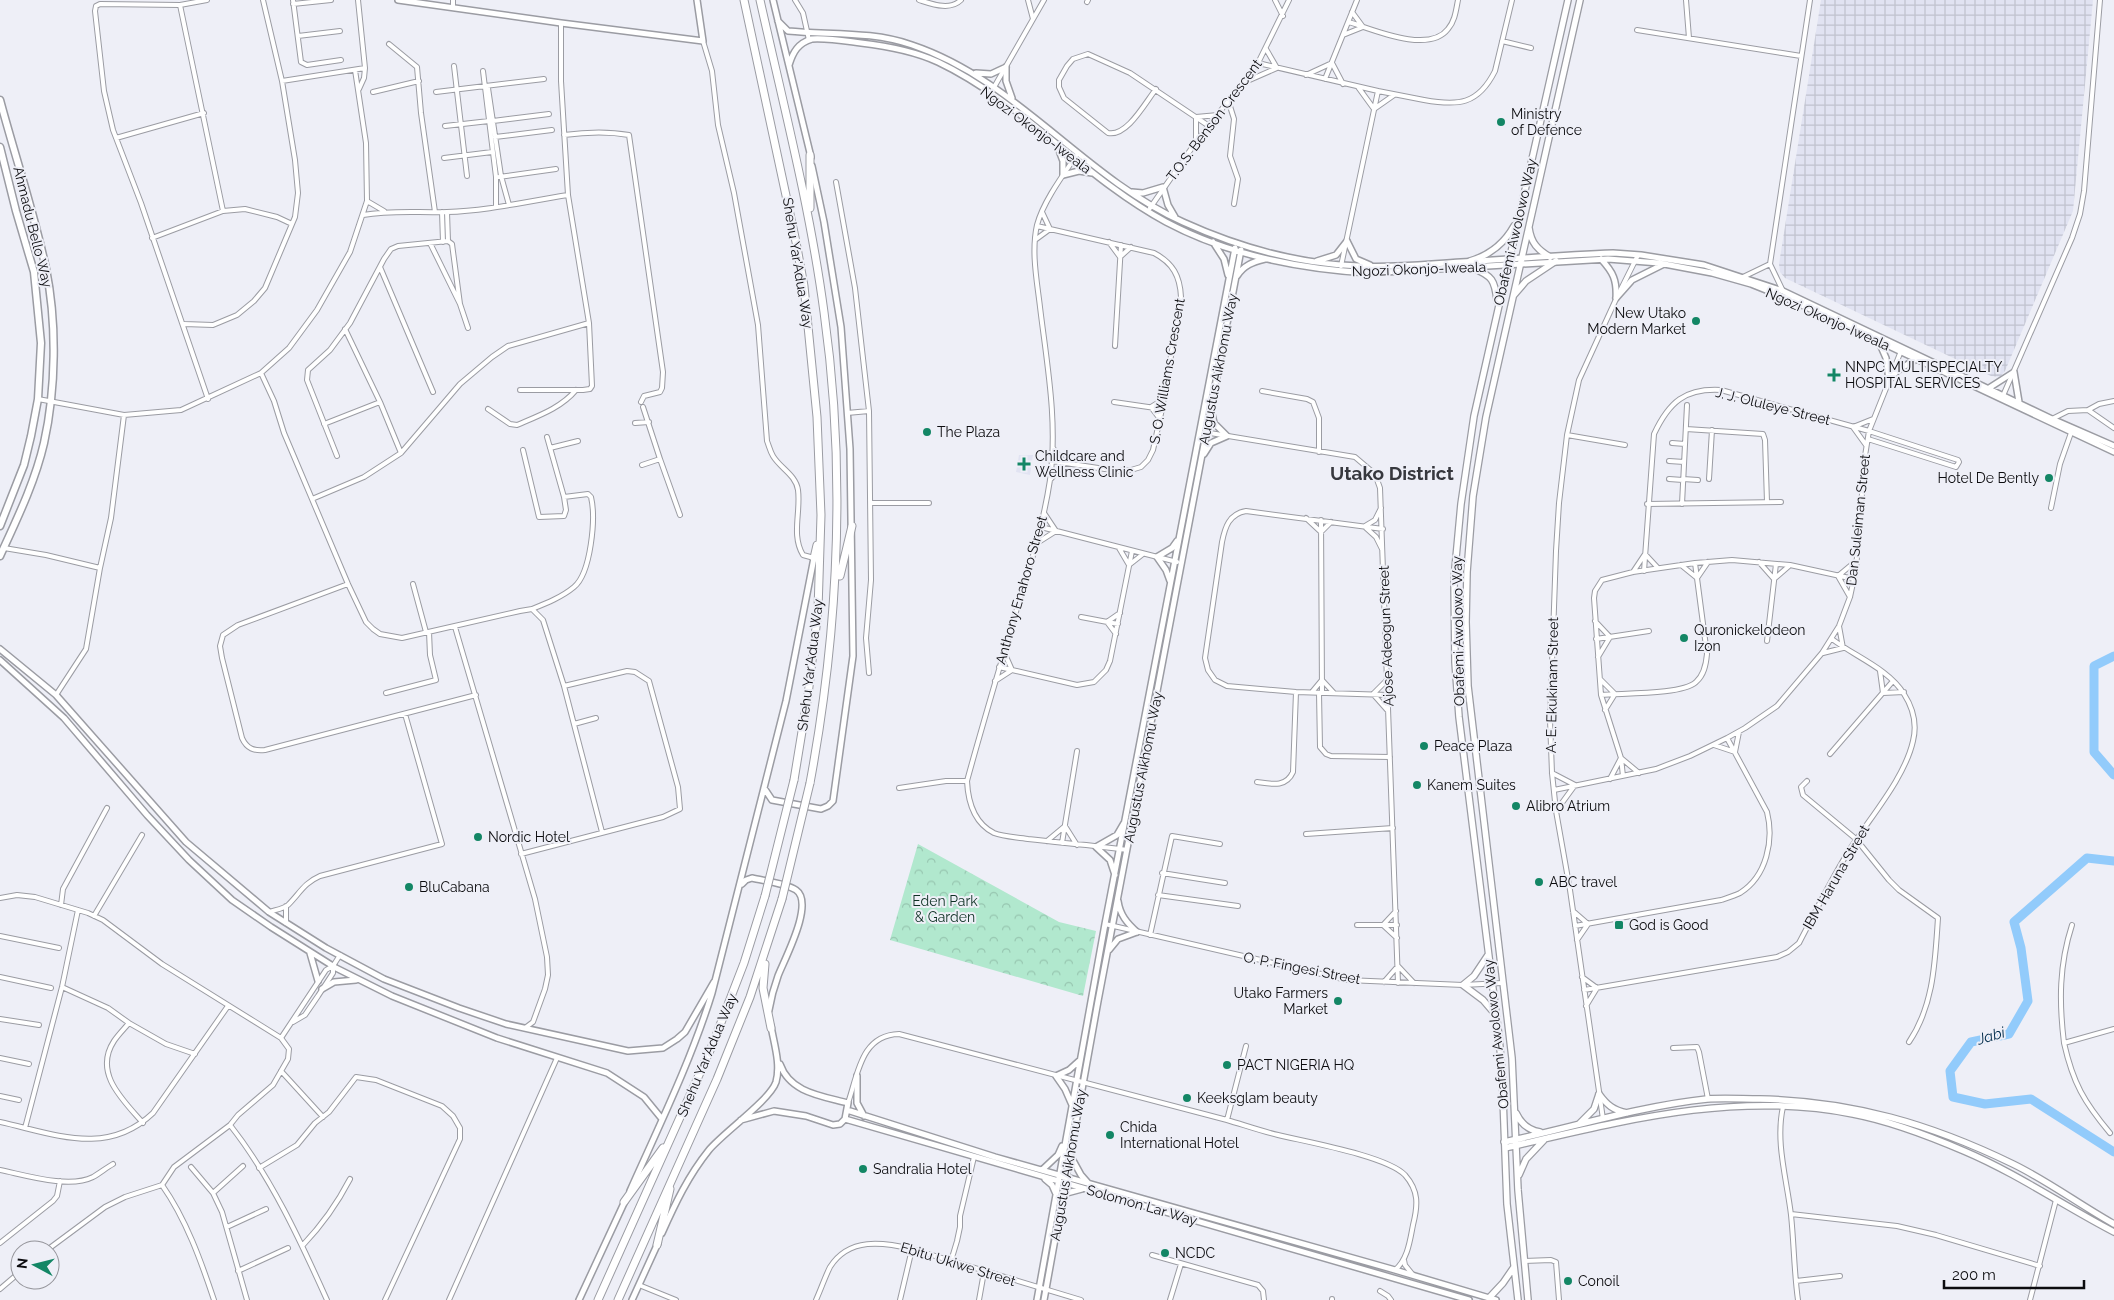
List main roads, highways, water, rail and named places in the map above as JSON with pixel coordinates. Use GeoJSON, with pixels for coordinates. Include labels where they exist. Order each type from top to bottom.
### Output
{"type":"FeatureCollection","features":[{"type":"Feature","properties":{"kind":"highway","name":"Shehu Yar'Adua Way"},"geometry":{"type":"LineString","coordinates":[[598,1300],[712,1046],[732,997],[765,896],[794,780],[803,733],[814,649],[821,515],[817,417],[804,286],[788,200],[744,0]]}},
{"type":"Feature","properties":{"kind":"highway","name":"Shehu Yar'Adua Way"},"geometry":{"type":"LineString","coordinates":[[618,1300],[750,997],[782,900],[810,783],[824,702],[835,599],[838,502],[834,404],[824,311],[810,231],[760,0]]}},
{"type":"Feature","properties":{"kind":"highway"},"geometry":{"type":"LineString","coordinates":[[810,155],[810,231]]}},
{"type":"Feature","properties":{"kind":"highway"},"geometry":{"type":"LineString","coordinates":[[814,558],[821,515]]}},
{"type":"Feature","properties":{"kind":"highway"},"geometry":{"type":"LineString","coordinates":[[835,599],[852,526]]}},
{"type":"Feature","properties":{"kind":"highway"},"geometry":{"type":"LineString","coordinates":[[771,1028],[764,998],[763,979],[774,926]]}},
{"type":"Feature","properties":{"kind":"highway"},"geometry":{"type":"LineString","coordinates":[[624,1202],[672,1136]]}},
{"type":"Feature","properties":{"kind":"highway"},"geometry":{"type":"LineString","coordinates":[[658,1245],[670,1189],[682,1155]]}},
{"type":"Feature","properties":{"kind":"main road","name":"Obafemi Awolowo Way"},"geometry":{"type":"LineString","coordinates":[[1518,1300],[1507,1204],[1502,1071],[1459,717],[1455,662],[1454,579],[1461,504],[1470,440],[1498,307],[1568,0]]}},
{"type":"Feature","properties":{"kind":"main road","name":"Obafemi Awolowo Way"},"geometry":{"type":"LineString","coordinates":[[1528,1300],[1517,1179],[1511,1042],[1502,983],[1468,686],[1466,622],[1469,545],[1476,477],[1488,402],[1580,0]]}},
{"type":"Feature","properties":{"kind":"main road","name":"Ahmadu Bello Way"},"geometry":{"type":"LineString","coordinates":[[0,100],[46,270],[52,315],[52,401],[44,444],[31,486],[0,556]]}},
{"type":"Feature","properties":{"kind":"main road","name":"Ahmadu Bello Way"},"geometry":{"type":"LineString","coordinates":[[0,147],[34,272],[40,327],[41,370],[38,399],[24,465],[0,526]]}},
{"type":"Feature","properties":{"kind":"main road"},"geometry":{"type":"LineString","coordinates":[[1470,261],[1484,257],[1498,247],[1519,217]]}},
{"type":"Feature","properties":{"kind":"main road"},"geometry":{"type":"LineString","coordinates":[[1529,225],[1532,241],[1536,247],[1550,257]]}},
{"type":"Feature","properties":{"kind":"main road"},"geometry":{"type":"LineString","coordinates":[[1512,299],[1526,281],[1556,261]]}},
{"type":"Feature","properties":{"kind":"main road"},"geometry":{"type":"LineString","coordinates":[[1473,268],[1488,274],[1491,278],[1496,289],[1498,307]]}},
{"type":"Feature","properties":{"kind":"main road"},"geometry":{"type":"LineString","coordinates":[[1488,955],[1474,976],[1463,985],[1483,1000],[1495,1014]]}},
{"type":"Feature","properties":{"kind":"main road"},"geometry":{"type":"LineString","coordinates":[[1578,1125],[1594,1109],[1600,1094],[1607,1105],[1614,1110],[1631,1114]]}},
{"type":"Feature","properties":{"kind":"main road"},"geometry":{"type":"LineString","coordinates":[[1504,1145],[1603,1123],[1631,1114],[1708,1099],[1786,1100],[1855,1108],[1964,1151],[2010,1173],[2114,1232]]}},
{"type":"Feature","properties":{"kind":"main road"},"geometry":{"type":"LineString","coordinates":[[1517,1179],[1526,1159],[1546,1136],[1578,1125],[1708,1107],[1754,1105],[1829,1110],[1869,1115],[1921,1126],[1966,1143],[2015,1165],[2114,1224]]}},
{"type":"Feature","properties":{"kind":"main road"},"geometry":{"type":"LineString","coordinates":[[1515,1110],[1525,1126],[1532,1131],[1546,1136]]}},
{"type":"Feature","properties":{"kind":"main road"},"geometry":{"type":"LineString","coordinates":[[1488,1298],[1503,1283],[1514,1267]]}},
{"type":"Feature","properties":{"kind":"waterway","name":"Jabi"},"geometry":{"type":"LineString","coordinates":[[2114,656],[2094,666],[2094,752],[2114,775]]}},
{"type":"Feature","properties":{"kind":"waterway","name":"Jabi"},"geometry":{"type":"LineString","coordinates":[[2114,861],[2087,858],[2014,922],[2021,948],[2028,1001],[2009,1034],[1971,1042],[1950,1071],[1953,1097],[1985,1104],[2031,1099],[2114,1152]]}},
{"type":"Feature","properties":{"kind":"place","name":"Ministry of Defence"},"geometry":{"type":"Point","coordinates":[1501,122]}},
{"type":"Feature","properties":{"kind":"place","name":"New Utako Modern Market"},"geometry":{"type":"Point","coordinates":[1696,321]}},
{"type":"Feature","properties":{"kind":"place","name":"NNPC MULTISPECIALTY HOSPITAL SERVICES"},"geometry":{"type":"Point","coordinates":[1834,375]}},
{"type":"Feature","properties":{"kind":"place","name":"The Plaza"},"geometry":{"type":"Point","coordinates":[927,432]}},
{"type":"Feature","properties":{"kind":"place","name":"Childcare and Wellness Clinic"},"geometry":{"type":"Point","coordinates":[1024,464]}},
{"type":"Feature","properties":{"kind":"place","name":"Hotel De Bently"},"geometry":{"type":"Point","coordinates":[2049,478]}},
{"type":"Feature","properties":{"kind":"place","name":"Quronickelodeon Izon"},"geometry":{"type":"Point","coordinates":[1684,638]}},
{"type":"Feature","properties":{"kind":"place","name":"Peace Plaza"},"geometry":{"type":"Point","coordinates":[1424,746]}},
{"type":"Feature","properties":{"kind":"place","name":"Kanem Suites"},"geometry":{"type":"Point","coordinates":[1417,785]}},
{"type":"Feature","properties":{"kind":"place","name":"Alibro Atrium"},"geometry":{"type":"Point","coordinates":[1516,806]}},
{"type":"Feature","properties":{"kind":"place","name":"Nordic Hotel"},"geometry":{"type":"Point","coordinates":[478,837]}},
{"type":"Feature","properties":{"kind":"place","name":"ABC travel"},"geometry":{"type":"Point","coordinates":[1539,882]}},
{"type":"Feature","properties":{"kind":"place","name":"BluCabana"},"geometry":{"type":"Point","coordinates":[409,887]}},
{"type":"Feature","properties":{"kind":"place","name":"God is Good"},"geometry":{"type":"Point","coordinates":[1619,925]}},
{"type":"Feature","properties":{"kind":"place","name":"Utako Farmers Market"},"geometry":{"type":"Point","coordinates":[1338,1001]}},
{"type":"Feature","properties":{"kind":"place","name":"PACT NIGERIA HQ"},"geometry":{"type":"Point","coordinates":[1227,1065]}},
{"type":"Feature","properties":{"kind":"place","name":"Keeksglam beauty"},"geometry":{"type":"Point","coordinates":[1187,1098]}},
{"type":"Feature","properties":{"kind":"place","name":"Chida International Hotel"},"geometry":{"type":"Point","coordinates":[1110,1135]}},
{"type":"Feature","properties":{"kind":"place","name":"Sandralia Hotel"},"geometry":{"type":"Point","coordinates":[863,1169]}},
{"type":"Feature","properties":{"kind":"place","name":"NCDC"},"geometry":{"type":"Point","coordinates":[1165,1253]}},
{"type":"Feature","properties":{"kind":"place","name":"Conoil"},"geometry":{"type":"Point","coordinates":[1568,1281]}},
{"type":"Feature","properties":{"kind":"district","name":"Utako District"},"geometry":{"type":"Point","coordinates":[1392,473]}},
{"type":"Feature","properties":{"kind":"park label","name":"Eden Park & Garden"},"geometry":{"type":"Point","coordinates":[945,910]}}]}
